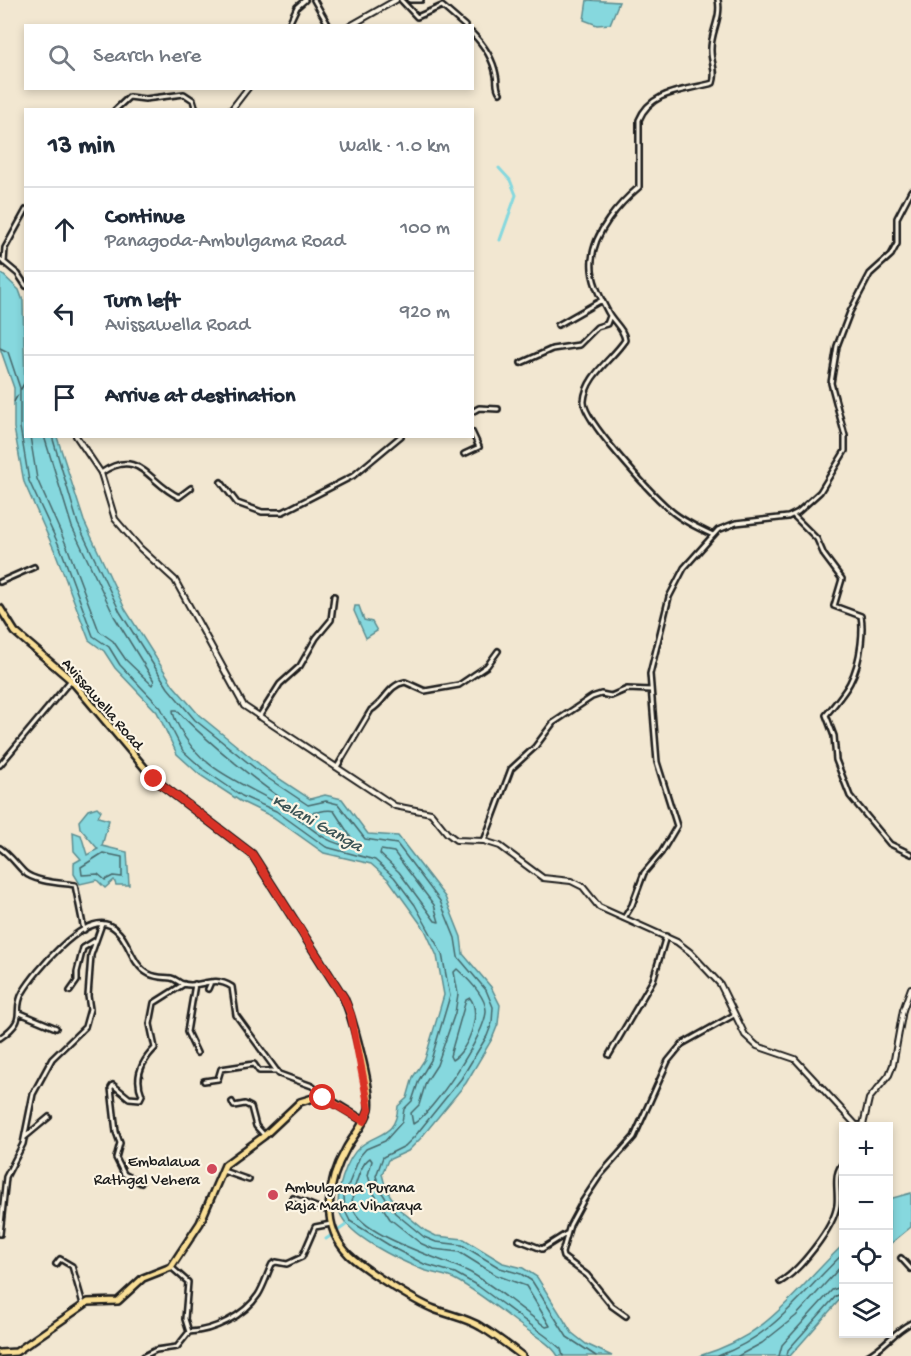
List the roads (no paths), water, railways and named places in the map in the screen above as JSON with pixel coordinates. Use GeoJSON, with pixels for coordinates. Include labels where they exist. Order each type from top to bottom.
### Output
{"type":"FeatureCollection","features":[{"type":"Feature","properties":{"kind":"main road","name":"Avissawella Road"},"geometry":{"type":"LineString","coordinates":[[0,608],[2,617],[15,632],[71,680],[154,779],[186,805],[242,844],[262,866],[321,960],[351,1015],[369,1101],[364,1121],[346,1147],[332,1177],[329,1191],[329,1209],[342,1246],[351,1257],[433,1309],[480,1326],[522,1356]]}},
{"type":"Feature","properties":{"kind":"main road"},"geometry":{"type":"LineString","coordinates":[[0,1353],[16,1352],[91,1301],[118,1301],[143,1278],[171,1267],[200,1223],[228,1161],[264,1136],[300,1102],[313,1098],[328,1099],[364,1121]]}},
{"type":"Feature","properties":{"kind":"street"},"geometry":{"type":"LineString","coordinates":[[289,24],[297,7],[305,0]]}},
{"type":"Feature","properties":{"kind":"street"},"geometry":{"type":"LineString","coordinates":[[314,0],[328,24]]}},
{"type":"Feature","properties":{"kind":"street"},"geometry":{"type":"LineString","coordinates":[[354,24],[396,0]]}},
{"type":"Feature","properties":{"kind":"street"},"geometry":{"type":"LineString","coordinates":[[401,0],[417,17],[442,6],[463,24]]}},
{"type":"Feature","properties":{"kind":"street"},"geometry":{"type":"LineString","coordinates":[[410,0],[421,0]]}},
{"type":"Feature","properties":{"kind":"street"},"geometry":{"type":"LineString","coordinates":[[714,535],[670,510],[634,473],[585,409],[585,395],[599,368],[625,340],[624,334],[610,316],[597,289],[591,260],[609,217],[639,187],[639,120],[649,103],[668,93],[713,83],[716,75],[711,51],[720,16],[718,0]]}},
{"type":"Feature","properties":{"kind":"street"},"geometry":{"type":"LineString","coordinates":[[474,35],[489,54],[496,74],[496,87],[500,93]]}},
{"type":"Feature","properties":{"kind":"street"},"geometry":{"type":"LineString","coordinates":[[233,108],[246,90]]}},
{"type":"Feature","properties":{"kind":"street"},"geometry":{"type":"LineString","coordinates":[[117,108],[129,97],[145,99],[184,94],[193,100],[195,108]]}},
{"type":"Feature","properties":{"kind":"street"},"geometry":{"type":"LineString","coordinates":[[624,918],[632,905],[644,873],[661,853],[677,826],[657,762],[650,674],[653,654],[669,597],[684,568],[714,535],[736,523],[792,515],[820,492],[845,451],[845,436],[831,383],[837,346],[850,312],[870,274],[891,255],[897,244],[897,218],[911,191]]}},
{"type":"Feature","properties":{"kind":"street"},"geometry":{"type":"LineString","coordinates":[[4,263],[5,248],[24,214]]}},
{"type":"Feature","properties":{"kind":"street"},"geometry":{"type":"LineString","coordinates":[[0,259],[18,274],[24,283]]}},
{"type":"Feature","properties":{"kind":"street"},"geometry":{"type":"LineString","coordinates":[[558,325],[602,300]]}},
{"type":"Feature","properties":{"kind":"street"},"geometry":{"type":"LineString","coordinates":[[521,363],[552,349],[579,345],[597,327],[607,324],[610,316]]}},
{"type":"Feature","properties":{"kind":"street"},"geometry":{"type":"LineString","coordinates":[[474,411],[479,408],[498,409]]}},
{"type":"Feature","properties":{"kind":"street"},"geometry":{"type":"LineString","coordinates":[[464,454],[478,447],[474,437]]}},
{"type":"Feature","properties":{"kind":"street"},"geometry":{"type":"LineString","coordinates":[[77,438],[101,472],[115,519],[140,548],[175,580],[244,706],[395,806],[431,813],[447,833],[456,840],[484,841],[512,853],[521,864],[543,878],[571,882],[582,887],[599,907],[666,936],[690,952],[712,974],[727,996],[745,1035],[757,1046],[795,1059],[852,1122]]}},
{"type":"Feature","properties":{"kind":"street"},"geometry":{"type":"LineString","coordinates":[[221,482],[237,503],[262,512],[284,512],[353,476],[399,438]]}},
{"type":"Feature","properties":{"kind":"street"},"geometry":{"type":"LineString","coordinates":[[101,472],[114,464],[124,462],[146,470],[179,497],[191,488]]}},
{"type":"Feature","properties":{"kind":"street"},"geometry":{"type":"LineString","coordinates":[[792,515],[817,539],[824,555],[842,579],[834,606],[861,616],[863,624],[859,662],[853,681],[842,698],[826,715],[834,736],[836,760],[850,796],[890,844],[911,854]]}},
{"type":"Feature","properties":{"kind":"street"},"geometry":{"type":"LineString","coordinates":[[0,582],[34,567]]}},
{"type":"Feature","properties":{"kind":"street"},"geometry":{"type":"LineString","coordinates":[[259,717],[280,684],[300,666],[316,638],[331,620],[334,596]]}},
{"type":"Feature","properties":{"kind":"street"},"geometry":{"type":"LineString","coordinates":[[337,767],[371,710],[379,705],[389,689],[405,682],[425,691],[459,685],[487,666],[498,651]]}},
{"type":"Feature","properties":{"kind":"street"},"geometry":{"type":"LineString","coordinates":[[0,765],[71,680]]}},
{"type":"Feature","properties":{"kind":"street"},"geometry":{"type":"LineString","coordinates":[[484,841],[511,769],[535,747],[553,723],[592,697],[601,694],[611,696],[627,689],[651,690]]}},
{"type":"Feature","properties":{"kind":"street"},"geometry":{"type":"LineString","coordinates":[[0,848],[19,864],[25,874],[54,884],[75,885],[84,930]]}},
{"type":"Feature","properties":{"kind":"street"},"geometry":{"type":"LineString","coordinates":[[0,1234],[6,1177],[21,1152],[32,1112],[33,1094],[52,1059],[85,1027],[90,1009],[88,996],[91,955],[102,924]]}},
{"type":"Feature","properties":{"kind":"street"},"geometry":{"type":"LineString","coordinates":[[0,1038],[16,1024],[20,1013],[18,1003],[44,963],[54,952],[84,930],[102,924],[115,929],[137,965],[146,972],[164,979],[173,978],[184,984],[220,980],[232,987],[236,1015],[277,1071],[312,1086],[328,1099]]}},
{"type":"Feature","properties":{"kind":"street"},"geometry":{"type":"LineString","coordinates":[[609,1055],[653,980],[666,936]]}},
{"type":"Feature","properties":{"kind":"street"},"geometry":{"type":"LineString","coordinates":[[70,991],[78,981],[77,972],[83,948],[97,939]]}},
{"type":"Feature","properties":{"kind":"street"},"geometry":{"type":"LineString","coordinates":[[208,988],[211,982]]}},
{"type":"Feature","properties":{"kind":"street"},"geometry":{"type":"LineString","coordinates":[[141,1183],[124,1174],[116,1158],[120,1143],[116,1132],[111,1088],[113,1085],[129,1098],[140,1099],[141,1069],[146,1057],[155,1048],[150,1024],[154,1003],[184,984]]}},
{"type":"Feature","properties":{"kind":"street"},"geometry":{"type":"LineString","coordinates":[[195,984],[187,1032],[197,1053]]}},
{"type":"Feature","properties":{"kind":"street"},"geometry":{"type":"LineString","coordinates":[[864,1122],[869,1099],[889,1075],[893,1065],[903,1010],[911,988]]}},
{"type":"Feature","properties":{"kind":"street"},"geometry":{"type":"LineString","coordinates":[[20,1013],[56,1028]]}},
{"type":"Feature","properties":{"kind":"street"},"geometry":{"type":"LineString","coordinates":[[626,1316],[612,1306],[587,1275],[563,1257],[567,1233],[583,1201],[601,1174],[634,1137],[650,1108],[668,1061],[682,1044],[734,1015]]}},
{"type":"Feature","properties":{"kind":"street"},"geometry":{"type":"LineString","coordinates":[[204,1081],[218,1079],[221,1069],[237,1066],[255,1064],[259,1071],[277,1071]]}},
{"type":"Feature","properties":{"kind":"street"},"geometry":{"type":"LineString","coordinates":[[232,1102],[234,1106],[249,1105],[256,1126],[264,1136]]}},
{"type":"Feature","properties":{"kind":"street"},"geometry":{"type":"LineString","coordinates":[[25,1137],[49,1117]]}},
{"type":"Feature","properties":{"kind":"street"},"geometry":{"type":"LineString","coordinates":[[780,1282],[792,1275],[814,1250],[837,1208],[836,1172],[839,1168]]}},
{"type":"Feature","properties":{"kind":"street"},"geometry":{"type":"LineString","coordinates":[[222,1171],[249,1180]]}},
{"type":"Feature","properties":{"kind":"street"},"geometry":{"type":"LineString","coordinates":[[293,1198],[321,1209],[329,1209]]}},
{"type":"Feature","properties":{"kind":"street"},"geometry":{"type":"LineString","coordinates":[[189,1332],[199,1333],[231,1320],[257,1297],[272,1264],[276,1262],[287,1264],[302,1257],[315,1227],[334,1226]]}},
{"type":"Feature","properties":{"kind":"street"},"geometry":{"type":"LineString","coordinates":[[519,1240],[542,1249],[551,1246],[567,1233]]}},
{"type":"Feature","properties":{"kind":"street"},"geometry":{"type":"LineString","coordinates":[[901,1258],[911,1269]]}},
{"type":"Feature","properties":{"kind":"street"},"geometry":{"type":"LineString","coordinates":[[56,1264],[60,1259],[72,1266],[83,1306]]}},
{"type":"Feature","properties":{"kind":"street"},"geometry":{"type":"LineString","coordinates":[[171,1267],[188,1282],[185,1319],[189,1332]]}},
{"type":"Feature","properties":{"kind":"street"},"geometry":{"type":"LineString","coordinates":[[867,1356],[881,1349],[895,1331],[911,1323]]}},
{"type":"Feature","properties":{"kind":"street"},"geometry":{"type":"LineString","coordinates":[[144,1356],[156,1350],[177,1347],[189,1332]]}},
{"type":"Feature","properties":{"kind":"water"},"geometry":{"type":"Polygon","coordinates":[[[587,0],[619,2],[610,24],[597,25],[584,20],[587,0]]]}},
{"type":"Feature","properties":{"kind":"water","name":"Kelani Ganga"},"geometry":{"type":"Polygon","coordinates":[[[0,272],[19,290],[23,301],[24,438],[57,438],[84,521],[125,609],[173,685],[199,715],[269,772],[310,799],[325,795],[342,799],[368,834],[398,836],[445,897],[461,937],[463,954],[491,987],[500,1005],[498,1024],[492,1039],[466,1083],[408,1151],[388,1160],[382,1174],[386,1189],[399,1209],[426,1231],[436,1236],[464,1239],[503,1263],[523,1268],[537,1277],[572,1333],[586,1344],[612,1356],[558,1356],[542,1340],[465,1285],[452,1278],[421,1269],[388,1253],[363,1238],[345,1222],[340,1213],[339,1197],[346,1168],[361,1146],[390,1129],[397,1116],[398,1106],[407,1098],[413,1077],[425,1059],[444,995],[437,956],[425,930],[389,880],[371,864],[324,853],[273,817],[240,801],[200,775],[177,754],[157,712],[115,668],[104,651],[89,640],[56,554],[24,482],[14,428],[14,388],[0,348],[0,272]]]}},
{"type":"Feature","properties":{"kind":"water"},"geometry":{"type":"Polygon","coordinates":[[[355,606],[359,606],[364,620],[372,622],[377,631],[366,638],[354,611],[355,606]]]}},
{"type":"Feature","properties":{"kind":"water"},"geometry":{"type":"Polygon","coordinates":[[[97,807],[101,811],[98,817],[109,820],[102,846],[127,852],[129,885],[116,885],[114,880],[105,888],[97,880],[80,884],[74,874],[74,863],[81,859],[74,851],[73,832],[81,835],[87,855],[98,849],[80,828],[79,821],[88,810],[97,807]]]}},
{"type":"Feature","properties":{"kind":"water"},"geometry":{"type":"Polygon","coordinates":[[[911,1193],[911,1227],[893,1242],[893,1230],[893,1198],[911,1193]]]}},
{"type":"Feature","properties":{"kind":"water"},"geometry":{"type":"Polygon","coordinates":[[[839,1249],[839,1301],[790,1356],[699,1356],[724,1347],[763,1324],[839,1249]]]}},
{"type":"Feature","properties":{"kind":"waterway"},"geometry":{"type":"LineString","coordinates":[[499,168],[510,180],[516,195],[500,240]]}},
{"type":"Feature","properties":{"kind":"waterway"},"geometry":{"type":"LineString","coordinates":[[326,1239],[346,1225]]}},
{"type":"Feature","properties":{"kind":"place","name":"Embalawa Rathgal Vehera"},"geometry":{"type":"Point","coordinates":[212,1169]}},
{"type":"Feature","properties":{"kind":"place","name":"Ambulgama Purana Raja Maha Viharaya"},"geometry":{"type":"Point","coordinates":[273,1195]}}]}
